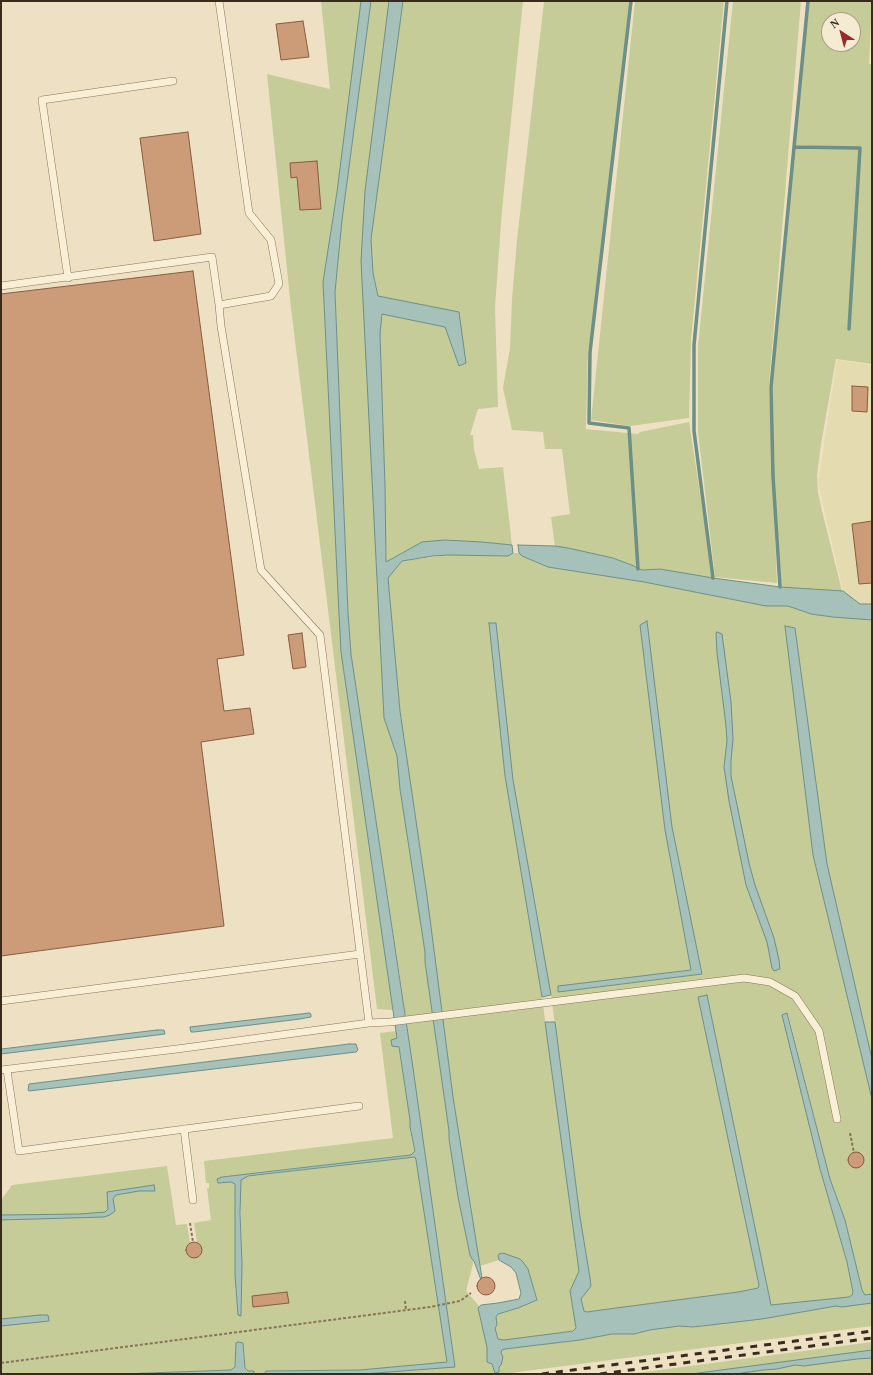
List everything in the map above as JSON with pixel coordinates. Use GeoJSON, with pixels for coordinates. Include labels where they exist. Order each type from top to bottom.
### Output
{"type":"FeatureCollection","features":[{"type":"Feature","properties":{"kind":"lane"},"geometry":{"type":"LineString","coordinates":[[219,1],[249,213],[271,240],[279,284],[271,296],[219,305]]}},
{"type":"Feature","properties":{"kind":"lane"},"geometry":{"type":"LineString","coordinates":[[68,278],[42,100],[173,81]]}},
{"type":"Feature","properties":{"kind":"lane"},"geometry":{"type":"LineString","coordinates":[[1,286],[212,257],[221,326],[261,570],[320,635],[369,1023]]}},
{"type":"Feature","properties":{"kind":"lane"},"geometry":{"type":"LineString","coordinates":[[1,1001],[360,954]]}},
{"type":"Feature","properties":{"kind":"lane"},"geometry":{"type":"LineString","coordinates":[[359,1106],[19,1151],[4,1070],[170,1050],[369,1023],[452,1015],[744,978],[770,982],[795,996],[819,1031],[837,1119]]}},
{"type":"Feature","properties":{"kind":"lane"},"geometry":{"type":"LineString","coordinates":[[184,1129],[193,1200]]}},
{"type":"Feature","properties":{"kind":"path"},"geometry":{"type":"LineString","coordinates":[[850,1133],[854,1153]]}},
{"type":"Feature","properties":{"kind":"path"},"geometry":{"type":"LineString","coordinates":[[190,1223],[193,1242]]}},
{"type":"Feature","properties":{"kind":"path"},"geometry":{"type":"LineString","coordinates":[[1,1363],[430,1307],[460,1301],[471,1293]]}},
{"type":"Feature","properties":{"kind":"path"},"geometry":{"type":"LineString","coordinates":[[405,1301],[406,1310]]}},
{"type":"Feature","properties":{"kind":"shaded area"},"geometry":{"type":"Polygon","coordinates":[[[837,360],[872,365],[872,604],[860,604],[843,591],[818,483],[837,360]]]}},
{"type":"Feature","properties":{"kind":"green space"},"geometry":{"type":"Polygon","coordinates":[[[321,1],[361,1],[337,192],[323,282],[341,652],[393,1010],[377,1009],[291,308],[267,74],[330,89],[321,1]]]}},
{"type":"Feature","properties":{"kind":"green space"},"geometry":{"type":"Polygon","coordinates":[[[371,1],[389,1],[365,191],[369,402],[384,718],[397,756],[400,789],[425,952],[425,962],[449,1139],[458,1197],[470,1255],[474,1260],[466,1291],[479,1306],[487,1347],[487,1359],[492,1364],[495,1373],[499,1372],[499,1367],[501,1365],[501,1353],[502,1350],[505,1349],[580,1340],[612,1334],[634,1334],[649,1330],[679,1326],[693,1327],[762,1319],[836,1306],[842,1307],[872,1303],[872,1326],[503,1374],[363,1374],[455,1366],[400,977],[351,654],[348,613],[335,292],[342,220],[371,1]]]}},
{"type":"Feature","properties":{"kind":"green space"},"geometry":{"type":"Polygon","coordinates":[[[403,1],[523,1],[502,210],[495,307],[498,407],[478,409],[470,435],[473,435],[474,449],[479,469],[503,467],[512,545],[445,540],[422,542],[386,562],[380,334],[382,313],[373,273],[371,239],[403,1]]]}},
{"type":"Feature","properties":{"kind":"green space"},"geometry":{"type":"Polygon","coordinates":[[[544,1],[632,1],[603,252],[588,352],[586,429],[638,434],[640,432],[689,422],[713,578],[660,569],[638,569],[613,558],[555,546],[551,517],[570,514],[562,449],[545,449],[543,432],[512,430],[503,388],[510,348],[517,240],[544,1]]]}},
{"type":"Feature","properties":{"kind":"green space"},"geometry":{"type":"Polygon","coordinates":[[[635,1],[724,1],[691,340],[689,418],[630,426],[591,420],[635,1]]]}},
{"type":"Feature","properties":{"kind":"green space"},"geometry":{"type":"Polygon","coordinates":[[[733,1],[801,1],[769,386],[777,583],[715,577],[698,432],[698,346],[733,1]]]}},
{"type":"Feature","properties":{"kind":"green space"},"geometry":{"type":"Polygon","coordinates":[[[809,1],[872,1],[869,64],[872,64],[872,364],[836,359],[817,475],[818,492],[822,511],[842,591],[780,587],[774,476],[772,386],[776,331],[809,1]]]}},
{"type":"Feature","properties":{"kind":"green space"},"geometry":{"type":"Polygon","coordinates":[[[513,553],[519,553],[522,556],[548,567],[644,582],[766,606],[787,606],[811,614],[872,620],[872,1059],[827,864],[795,628],[785,626],[813,855],[872,1099],[872,1294],[865,1295],[862,1290],[845,1220],[830,1179],[788,1014],[786,1031],[820,1169],[847,1262],[853,1292],[849,1297],[771,1306],[707,995],[698,997],[759,1285],[758,1288],[587,1312],[583,1310],[581,1299],[591,1286],[590,1278],[580,1217],[551,995],[513,780],[496,624],[489,623],[505,776],[542,997],[579,1272],[570,1291],[576,1324],[575,1329],[571,1331],[538,1336],[504,1340],[498,1339],[495,1328],[496,1317],[498,1314],[537,1300],[528,1269],[503,1253],[499,1254],[499,1260],[480,1266],[453,1097],[427,896],[400,711],[388,578],[402,561],[448,555],[508,556],[513,553]],[[646,622],[640,625],[665,830],[691,970],[558,986],[559,992],[702,974],[672,827],[646,622]]]}},
{"type":"Feature","properties":{"kind":"green space"},"geometry":{"type":"Polygon","coordinates":[[[396,1031],[410,1120],[410,1131],[415,1153],[411,1155],[222,1177],[225,1182],[235,1184],[236,1293],[241,1316],[242,1264],[240,1187],[241,1180],[244,1177],[415,1157],[447,1362],[360,1370],[266,1371],[264,1374],[254,1374],[245,1368],[244,1349],[241,1342],[238,1342],[236,1343],[235,1367],[231,1370],[121,1374],[1,1374],[1,1200],[12,1185],[167,1166],[176,1225],[187,1224],[190,1243],[197,1242],[194,1223],[211,1220],[207,1188],[209,1188],[209,1183],[206,1183],[204,1161],[393,1138],[380,1033],[396,1031]]]}},
{"type":"Feature","properties":{"kind":"green space"},"geometry":{"type":"Polygon","coordinates":[[[872,1342],[872,1374],[629,1374],[872,1342]]]}},
{"type":"Feature","properties":{"kind":"water"},"geometry":{"type":"Polygon","coordinates":[[[361,1],[371,1],[342,220],[335,292],[348,613],[351,654],[412,1061],[455,1367],[363,1374],[264,1374],[266,1371],[360,1370],[447,1362],[415,1157],[248,1176],[241,1180],[241,1316],[238,1315],[235,1275],[235,1184],[231,1182],[218,1183],[217,1179],[222,1177],[411,1155],[415,1151],[410,1127],[399,1047],[392,1046],[391,1040],[397,1038],[341,652],[323,282],[337,192],[361,1]]]}},
{"type":"Feature","properties":{"kind":"water"},"geometry":{"type":"Polygon","coordinates":[[[389,1],[403,1],[371,239],[373,273],[378,296],[459,312],[466,363],[459,366],[445,327],[382,314],[380,334],[386,562],[422,542],[445,540],[512,545],[513,553],[508,556],[433,556],[402,561],[388,578],[400,711],[427,896],[453,1097],[482,1278],[481,1280],[474,1261],[470,1255],[458,1197],[425,962],[425,952],[400,789],[397,756],[384,718],[361,261],[365,191],[389,1]]]}},
{"type":"Feature","properties":{"kind":"water"},"geometry":{"type":"Polygon","coordinates":[[[518,545],[555,546],[568,548],[613,558],[643,570],[660,569],[780,587],[843,591],[860,604],[872,604],[872,620],[811,614],[787,606],[766,606],[644,582],[548,567],[522,556],[519,553],[518,545]]]}},
{"type":"Feature","properties":{"kind":"water"},"geometry":{"type":"Polygon","coordinates":[[[647,621],[672,827],[702,974],[558,992],[558,986],[691,970],[665,830],[640,625],[647,621]]]}},
{"type":"Feature","properties":{"kind":"water"},"geometry":{"type":"Polygon","coordinates":[[[489,623],[496,623],[513,780],[551,995],[542,997],[505,776],[489,623]]]}},
{"type":"Feature","properties":{"kind":"water"},"geometry":{"type":"Polygon","coordinates":[[[785,626],[795,628],[827,864],[872,1059],[872,1099],[813,855],[785,626]]]}},
{"type":"Feature","properties":{"kind":"water"},"geometry":{"type":"Polygon","coordinates":[[[717,632],[722,634],[731,702],[733,739],[731,776],[749,863],[755,885],[774,938],[779,960],[780,969],[774,971],[772,968],[767,942],[746,885],[729,801],[724,767],[727,741],[717,653],[717,632]]]}},
{"type":"Feature","properties":{"kind":"water"},"geometry":{"type":"Polygon","coordinates":[[[707,995],[771,1305],[849,1297],[853,1292],[847,1262],[820,1169],[782,1015],[787,1013],[830,1179],[845,1220],[862,1290],[865,1295],[872,1294],[872,1303],[842,1307],[836,1306],[762,1319],[693,1327],[679,1326],[634,1334],[612,1334],[580,1340],[505,1349],[502,1350],[501,1353],[503,1357],[499,1367],[499,1372],[495,1373],[492,1364],[487,1362],[487,1347],[478,1308],[481,1305],[519,1299],[521,1293],[516,1273],[511,1267],[499,1260],[499,1254],[503,1253],[520,1259],[523,1262],[528,1269],[537,1300],[498,1314],[496,1317],[497,1325],[495,1328],[498,1339],[504,1340],[566,1332],[573,1331],[576,1328],[570,1291],[579,1271],[545,1022],[555,1022],[580,1217],[590,1278],[591,1286],[581,1299],[584,1311],[587,1312],[758,1288],[759,1285],[698,997],[707,995]]]}},
{"type":"Feature","properties":{"kind":"water"},"geometry":{"type":"Polygon","coordinates":[[[309,1013],[311,1014],[311,1017],[300,1019],[194,1032],[191,1032],[190,1028],[190,1027],[309,1013]]]}},
{"type":"Feature","properties":{"kind":"water"},"geometry":{"type":"Polygon","coordinates":[[[164,1030],[165,1034],[1,1054],[1,1049],[164,1030]]]}},
{"type":"Feature","properties":{"kind":"water"},"geometry":{"type":"Polygon","coordinates":[[[356,1044],[358,1050],[356,1052],[28,1090],[29,1084],[356,1044]]]}},
{"type":"Feature","properties":{"kind":"water"},"geometry":{"type":"Polygon","coordinates":[[[154,1185],[155,1191],[139,1191],[116,1195],[113,1199],[115,1211],[104,1217],[1,1220],[1,1215],[80,1214],[105,1212],[108,1209],[107,1192],[154,1185]]]}},
{"type":"Feature","properties":{"kind":"water"},"geometry":{"type":"Polygon","coordinates":[[[48,1315],[49,1321],[1,1326],[1,1319],[48,1315]]]}},
{"type":"Feature","properties":{"kind":"water"},"geometry":{"type":"Polygon","coordinates":[[[236,1343],[243,1343],[245,1368],[248,1371],[254,1371],[254,1374],[121,1374],[231,1370],[235,1367],[236,1343]]]}},
{"type":"Feature","properties":{"kind":"water"},"geometry":{"type":"Polygon","coordinates":[[[872,1350],[872,1358],[804,1366],[795,1365],[777,1369],[735,1374],[691,1374],[872,1350]]]}},
{"type":"Feature","properties":{"kind":"building"},"geometry":{"type":"Polygon","coordinates":[[[303,21],[309,57],[281,60],[276,24],[303,21]]]}},
{"type":"Feature","properties":{"kind":"building"},"geometry":{"type":"Polygon","coordinates":[[[188,132],[201,234],[154,241],[140,138],[188,132]]]}},
{"type":"Feature","properties":{"kind":"building"},"geometry":{"type":"Polygon","coordinates":[[[317,161],[321,209],[300,210],[297,177],[291,178],[290,163],[317,161]]]}},
{"type":"Feature","properties":{"kind":"building"},"geometry":{"type":"Polygon","coordinates":[[[193,271],[244,655],[217,659],[224,711],[250,708],[254,734],[201,742],[224,926],[1,956],[1,294],[193,271]]]}},
{"type":"Feature","properties":{"kind":"building"},"geometry":{"type":"Polygon","coordinates":[[[852,386],[868,387],[867,412],[852,411],[852,386]]]}},
{"type":"Feature","properties":{"kind":"building"},"geometry":{"type":"Polygon","coordinates":[[[872,521],[872,583],[859,584],[852,524],[872,521]]]}},
{"type":"Feature","properties":{"kind":"building"},"geometry":{"type":"Polygon","coordinates":[[[302,633],[306,667],[293,669],[288,635],[302,633]]]}},
{"type":"Feature","properties":{"kind":"building"},"geometry":{"type":"Polygon","coordinates":[[[853,1152],[859,1152],[864,1157],[862,1166],[859,1168],[853,1168],[848,1163],[848,1157],[853,1152]]]}},
{"type":"Feature","properties":{"kind":"building"},"geometry":{"type":"Polygon","coordinates":[[[191,1242],[197,1242],[202,1247],[200,1256],[197,1258],[191,1258],[186,1253],[186,1247],[191,1242]]]}},
{"type":"Feature","properties":{"kind":"building"},"geometry":{"type":"Polygon","coordinates":[[[486,1277],[492,1280],[495,1286],[492,1292],[486,1295],[480,1292],[477,1286],[480,1280],[486,1277]]]}},
{"type":"Feature","properties":{"kind":"building"},"geometry":{"type":"Polygon","coordinates":[[[287,1292],[289,1303],[253,1307],[252,1296],[287,1292]]]}},
{"type":"Feature","properties":{"kind":"waterway"},"geometry":{"type":"LineString","coordinates":[[631,1],[590,352],[589,423],[629,428],[638,569]]}},
{"type":"Feature","properties":{"kind":"waterway"},"geometry":{"type":"LineString","coordinates":[[713,578],[694,431],[694,345],[727,1]]}},
{"type":"Feature","properties":{"kind":"waterway"},"geometry":{"type":"LineString","coordinates":[[780,587],[773,476],[771,387],[808,1]]}},
{"type":"Feature","properties":{"kind":"waterway"},"geometry":{"type":"LineString","coordinates":[[795,147],[860,148],[849,329]]}},
{"type":"Feature","properties":{"kind":"railway"},"geometry":{"type":"LineString","coordinates":[[542,1374],[872,1331]]}},
{"type":"Feature","properties":{"kind":"railway"},"geometry":{"type":"LineString","coordinates":[[600,1374],[872,1338]]}}]}
